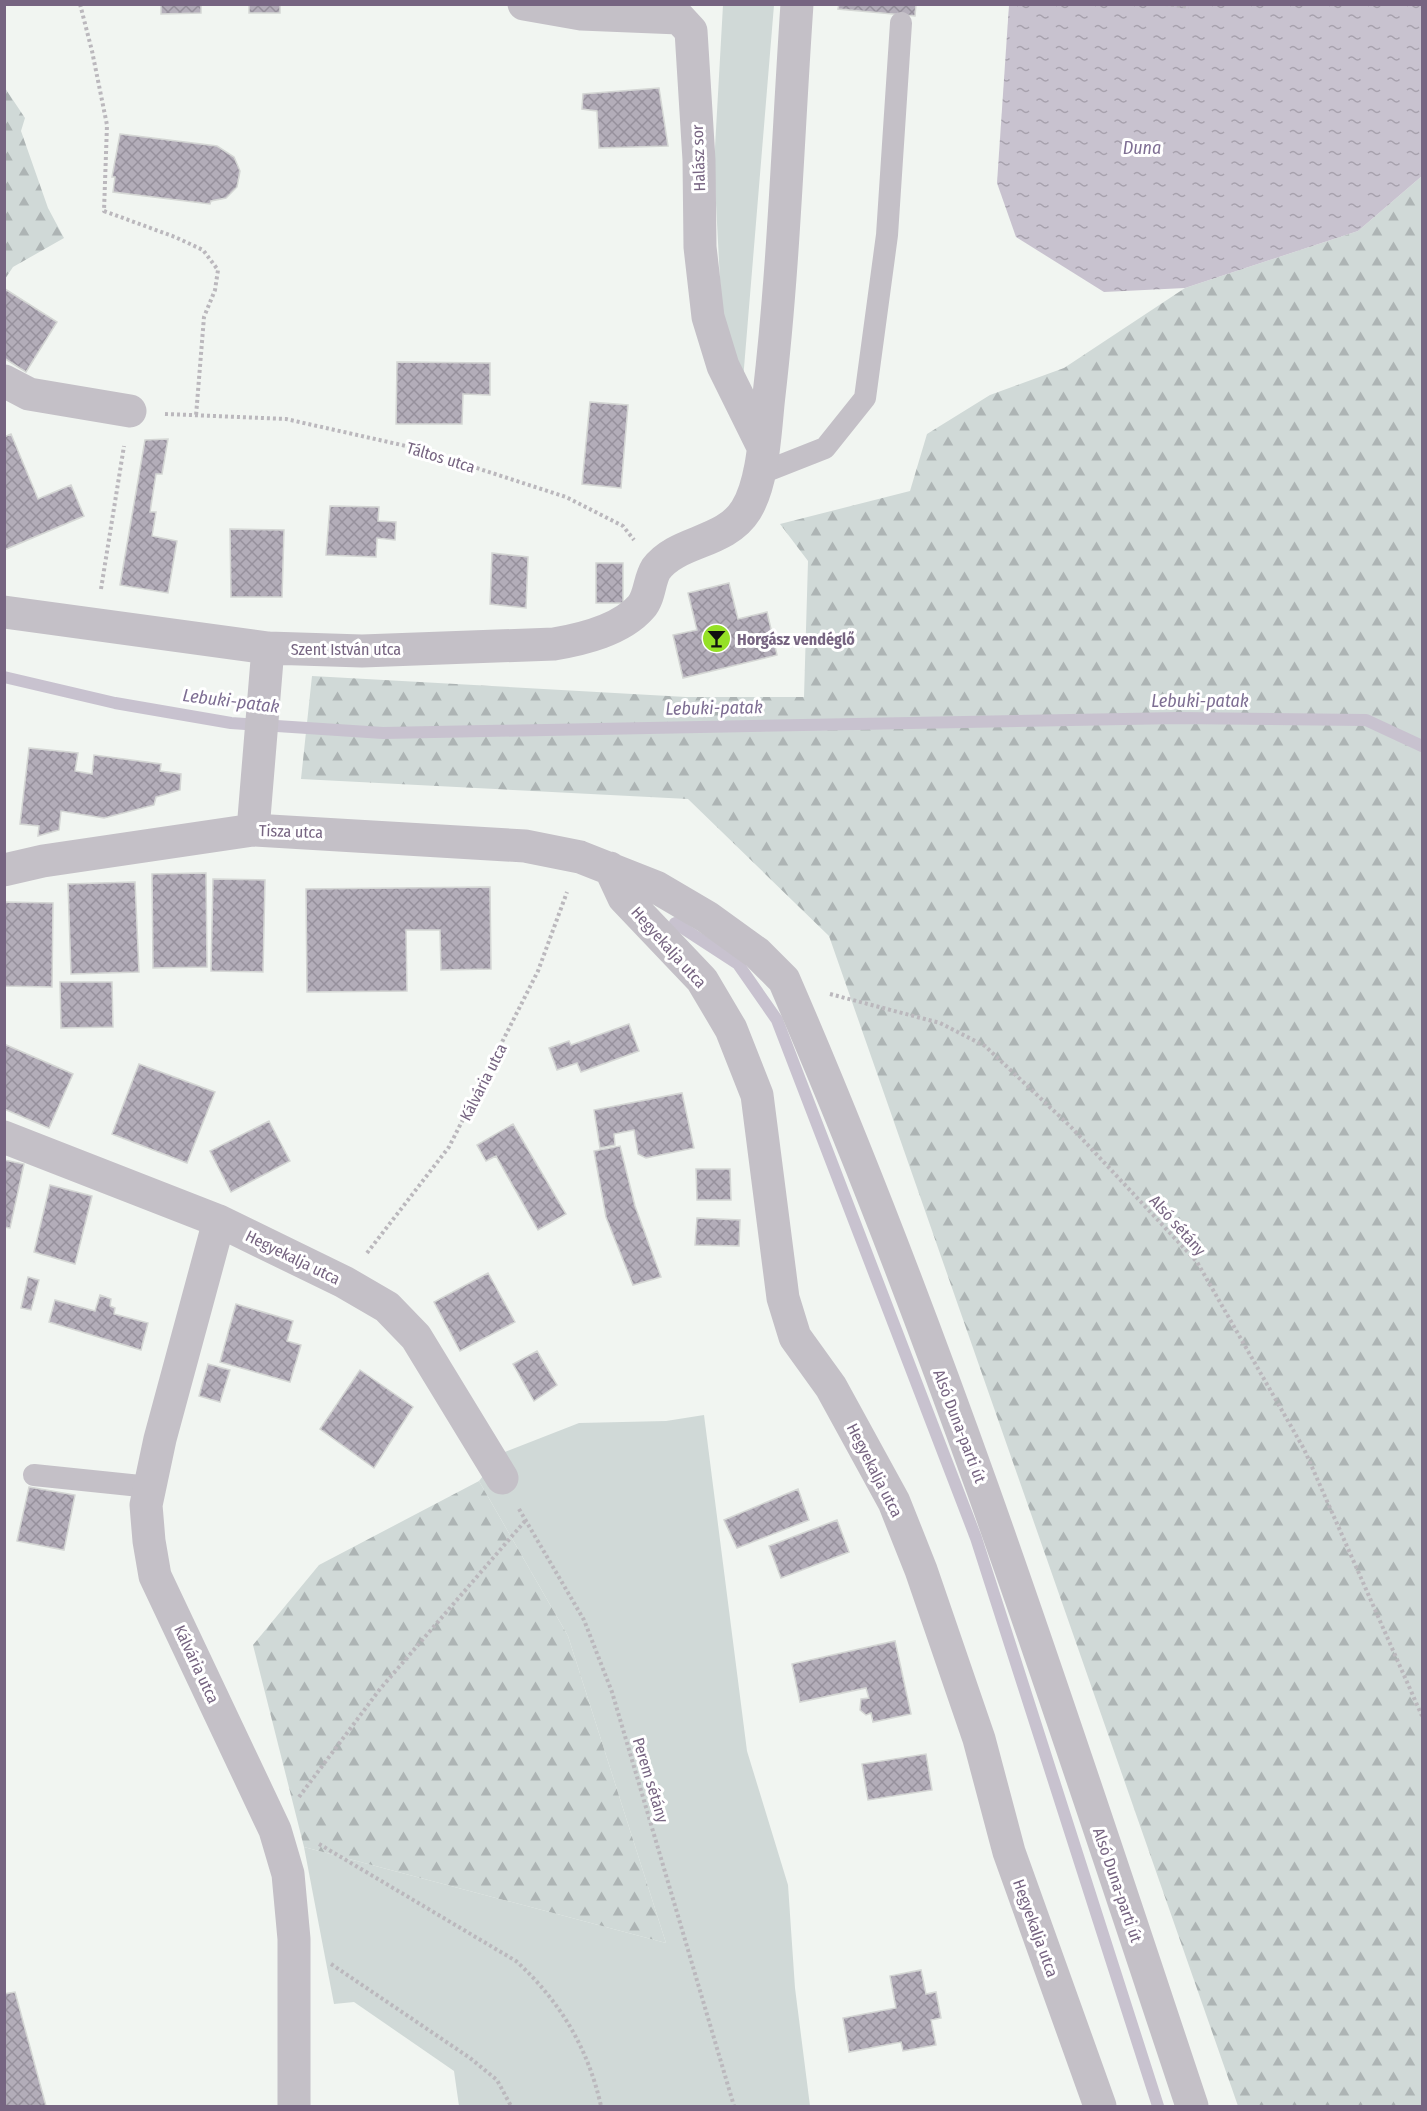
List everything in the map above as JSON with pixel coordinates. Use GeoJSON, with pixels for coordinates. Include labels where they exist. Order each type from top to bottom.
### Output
{"type":"FeatureCollection","features":[{"type":"Feature","properties":{"kind":"street","name":"Halász sor"},"geometry":{"type":"LineString","coordinates":[[524,4],[581,14],[679,18],[691,31],[699,160],[700,247],[708,317],[723,366],[761,460]]}},
{"type":"Feature","properties":{"kind":"street"},"geometry":{"type":"LineString","coordinates":[[656,569],[671,556],[734,526],[747,509],[761,460],[775,339],[797,4]]}},
{"type":"Feature","properties":{"kind":"street"},"geometry":{"type":"LineString","coordinates":[[4,381],[29,394],[129,411]]}},
{"type":"Feature","properties":{"kind":"street","name":"Szent István utca"},"geometry":{"type":"LineString","coordinates":[[4,612],[268,648],[373,650],[554,644],[583,639],[624,620],[642,606],[656,569]]}},
{"type":"Feature","properties":{"kind":"street"},"geometry":{"type":"LineString","coordinates":[[253,830],[268,648]]}},
{"type":"Feature","properties":{"kind":"street","name":"Tisza utca"},"geometry":{"type":"LineString","coordinates":[[4,870],[43,861],[253,830],[491,843],[525,846],[580,857]]}},
{"type":"Feature","properties":{"kind":"street","name":"Alsó Duna-parti út"},"geometry":{"type":"LineString","coordinates":[[580,857],[656,887],[707,917],[757,953],[784,980],[893,1250],[1001,1535],[1192,2106]]}},
{"type":"Feature","properties":{"kind":"street","name":"Hegyekalja utca"},"geometry":{"type":"LineString","coordinates":[[610,868],[624,898],[702,980],[731,1029],[757,1095],[783,1298],[795,1337],[831,1387],[894,1502],[979,1739],[1010,1852],[1100,2106]]}},
{"type":"Feature","properties":{"kind":"street","name":"Hegyekalja utca"},"geometry":{"type":"LineString","coordinates":[[4,1137],[219,1221],[344,1282],[387,1307],[416,1337],[502,1478]]}},
{"type":"Feature","properties":{"kind":"street","name":"Kálvária utca"},"geometry":{"type":"LineString","coordinates":[[219,1221],[146,1505],[155,1576],[275,1830],[288,1874],[294,1939],[294,2106]]}},
{"type":"Feature","properties":{"kind":"lane"},"geometry":{"type":"LineString","coordinates":[[761,460],[825,448],[865,398],[887,236],[901,23]]}},
{"type":"Feature","properties":{"kind":"lane"},"geometry":{"type":"LineString","coordinates":[[34,1475],[150,1487]]}},
{"type":"Feature","properties":{"kind":"path","name":"Táltos utca"},"geometry":{"type":"LineString","coordinates":[[80,4],[107,125],[104,211],[175,237],[203,250],[218,270],[215,290],[204,317],[196,416],[286,418],[415,448],[555,494],[623,526],[656,569]]}},
{"type":"Feature","properties":{"kind":"path"},"geometry":{"type":"LineString","coordinates":[[1165,4],[1189,7]]}},
{"type":"Feature","properties":{"kind":"path"},"geometry":{"type":"LineString","coordinates":[[96,623],[129,411]]}},
{"type":"Feature","properties":{"kind":"path","name":"Kálvária utca"},"geometry":{"type":"LineString","coordinates":[[344,1282],[449,1147],[538,971],[580,857]]}},
{"type":"Feature","properties":{"kind":"path","name":"Alsó sétány"},"geometry":{"type":"LineString","coordinates":[[784,980],[940,1023],[985,1046],[1071,1127],[1197,1262],[1304,1449],[1422,1716]]}},
{"type":"Feature","properties":{"kind":"path","name":"Perem sétány"},"geometry":{"type":"LineString","coordinates":[[502,1478],[584,1620],[612,1692],[734,2106]]}},
{"type":"Feature","properties":{"kind":"path"},"geometry":{"type":"LineString","coordinates":[[525,1521],[380,1689],[275,1830],[294,1833],[318,1843],[516,1961],[538,1981],[565,2014],[586,2055],[601,2106]]}},
{"type":"Feature","properties":{"kind":"path"},"geometry":{"type":"LineString","coordinates":[[294,1939],[470,2058],[497,2080],[511,2106]]}},
{"type":"Feature","properties":{"kind":"green space"},"geometry":{"type":"Polygon","coordinates":[[[723,5],[774,5],[743,380],[723,338],[714,165],[723,5]]]}},
{"type":"Feature","properties":{"kind":"green space"},"geometry":{"type":"Polygon","coordinates":[[[5,88],[25,118],[21,131],[48,208],[64,238],[13,267],[5,279],[5,88]]]}},
{"type":"Feature","properties":{"kind":"green space"},"geometry":{"type":"Polygon","coordinates":[[[1422,176],[1422,2106],[1238,2106],[829,936],[688,799],[301,779],[312,676],[686,697],[804,697],[808,561],[780,524],[910,491],[927,434],[990,395],[1064,368],[1185,288],[1358,231],[1422,176]]]}},
{"type":"Feature","properties":{"kind":"green space"},"geometry":{"type":"Polygon","coordinates":[[[704,1415],[747,1751],[788,1885],[795,1988],[810,2106],[459,2106],[454,2071],[354,2002],[334,2004],[304,1847],[666,1943],[568,1636],[479,1481],[502,1453],[579,1423],[666,1421],[704,1415]]]}},
{"type":"Feature","properties":{"kind":"green space"},"geometry":{"type":"Polygon","coordinates":[[[479,1481],[568,1636],[666,1943],[304,1847],[253,1645],[319,1565],[479,1481]]]}},
{"type":"Feature","properties":{"kind":"water","name":"Duna"},"geometry":{"type":"Polygon","coordinates":[[[1009,5],[1422,5],[1422,176],[1358,231],[1185,288],[1104,292],[1016,237],[997,183],[1009,5]]]}},
{"type":"Feature","properties":{"kind":"building"},"geometry":{"type":"Polygon","coordinates":[[[161,4],[201,4],[201,13],[161,14],[161,4]]]}},
{"type":"Feature","properties":{"kind":"building"},"geometry":{"type":"Polygon","coordinates":[[[249,4],[280,4],[280,13],[249,13],[249,4]]]}},
{"type":"Feature","properties":{"kind":"building"},"geometry":{"type":"Polygon","coordinates":[[[839,4],[916,4],[915,16],[838,9],[839,4]]]}},
{"type":"Feature","properties":{"kind":"building"},"geometry":{"type":"Polygon","coordinates":[[[659,88],[668,146],[599,148],[597,111],[582,109],[583,94],[659,88]]]}},
{"type":"Feature","properties":{"kind":"building"},"geometry":{"type":"Polygon","coordinates":[[[120,134],[217,146],[234,157],[240,171],[237,187],[226,198],[211,201],[210,204],[113,192],[115,177],[112,177],[120,134]]]}},
{"type":"Feature","properties":{"kind":"building"},"geometry":{"type":"Polygon","coordinates":[[[5,289],[57,322],[26,372],[4,358],[5,289]]]}},
{"type":"Feature","properties":{"kind":"building"},"geometry":{"type":"Polygon","coordinates":[[[397,362],[490,363],[490,395],[463,394],[462,424],[396,424],[397,362]]]}},
{"type":"Feature","properties":{"kind":"building"},"geometry":{"type":"Polygon","coordinates":[[[590,402],[628,405],[621,488],[582,484],[590,402]]]}},
{"type":"Feature","properties":{"kind":"building"},"geometry":{"type":"Polygon","coordinates":[[[11,434],[38,499],[71,485],[84,516],[4,550],[4,437],[11,434]]]}},
{"type":"Feature","properties":{"kind":"building"},"geometry":{"type":"Polygon","coordinates":[[[168,439],[162,474],[156,474],[150,512],[156,512],[152,536],[177,541],[168,593],[120,585],[145,440],[168,439]]]}},
{"type":"Feature","properties":{"kind":"building"},"geometry":{"type":"Polygon","coordinates":[[[330,506],[379,507],[378,521],[396,522],[395,540],[377,538],[376,557],[326,555],[330,506]]]}},
{"type":"Feature","properties":{"kind":"building"},"geometry":{"type":"Polygon","coordinates":[[[230,529],[284,530],[282,597],[231,597],[230,529]]]}},
{"type":"Feature","properties":{"kind":"building"},"geometry":{"type":"Polygon","coordinates":[[[492,553],[528,557],[526,608],[490,604],[492,553]]]}},
{"type":"Feature","properties":{"kind":"building"},"geometry":{"type":"Polygon","coordinates":[[[596,563],[623,563],[623,603],[596,603],[596,563]]]}},
{"type":"Feature","properties":{"kind":"building"},"geometry":{"type":"Polygon","coordinates":[[[729,583],[738,619],[767,612],[777,655],[683,678],[673,635],[697,630],[688,593],[729,583]]]}},
{"type":"Feature","properties":{"kind":"building"},"geometry":{"type":"Polygon","coordinates":[[[29,748],[78,753],[75,771],[92,774],[94,755],[161,764],[160,771],[181,774],[180,790],[156,797],[154,805],[104,818],[61,811],[59,830],[38,836],[39,826],[20,824],[29,748]]]}},
{"type":"Feature","properties":{"kind":"building"},"geometry":{"type":"Polygon","coordinates":[[[206,873],[207,967],[153,968],[152,874],[206,873]]]}},
{"type":"Feature","properties":{"kind":"building"},"geometry":{"type":"Polygon","coordinates":[[[213,879],[265,880],[263,972],[211,971],[213,879]]]}},
{"type":"Feature","properties":{"kind":"building"},"geometry":{"type":"Polygon","coordinates":[[[135,882],[139,972],[71,974],[68,884],[135,882]]]}},
{"type":"Feature","properties":{"kind":"building"},"geometry":{"type":"Polygon","coordinates":[[[490,887],[491,969],[441,970],[440,930],[406,930],[407,991],[307,992],[306,889],[490,887]]]}},
{"type":"Feature","properties":{"kind":"building"},"geometry":{"type":"Polygon","coordinates":[[[4,902],[53,903],[52,987],[4,986],[4,902]]]}},
{"type":"Feature","properties":{"kind":"building"},"geometry":{"type":"Polygon","coordinates":[[[60,982],[112,982],[113,1027],[61,1028],[60,982]]]}},
{"type":"Feature","properties":{"kind":"building"},"geometry":{"type":"Polygon","coordinates":[[[629,1024],[639,1051],[581,1072],[577,1063],[557,1070],[549,1048],[569,1041],[571,1045],[629,1024]]]}},
{"type":"Feature","properties":{"kind":"building"},"geometry":{"type":"Polygon","coordinates":[[[4,1044],[73,1074],[49,1128],[4,1109],[4,1044]]]}},
{"type":"Feature","properties":{"kind":"building"},"geometry":{"type":"Polygon","coordinates":[[[139,1064],[215,1092],[187,1163],[112,1134],[139,1064]]]}},
{"type":"Feature","properties":{"kind":"building"},"geometry":{"type":"Polygon","coordinates":[[[682,1093],[694,1148],[646,1158],[638,1154],[634,1130],[614,1134],[615,1145],[600,1148],[594,1110],[682,1093]]]}},
{"type":"Feature","properties":{"kind":"building"},"geometry":{"type":"Polygon","coordinates":[[[269,1121],[290,1161],[231,1192],[210,1151],[269,1121]]]}},
{"type":"Feature","properties":{"kind":"building"},"geometry":{"type":"Polygon","coordinates":[[[513,1124],[566,1214],[538,1230],[496,1156],[486,1161],[477,1145],[513,1124]]]}},
{"type":"Feature","properties":{"kind":"building"},"geometry":{"type":"Polygon","coordinates":[[[620,1146],[635,1206],[661,1277],[633,1285],[606,1217],[594,1151],[620,1146]]]}},
{"type":"Feature","properties":{"kind":"building"},"geometry":{"type":"Polygon","coordinates":[[[4,1160],[24,1164],[10,1228],[4,1227],[4,1160]]]}},
{"type":"Feature","properties":{"kind":"building"},"geometry":{"type":"Polygon","coordinates":[[[696,1169],[730,1169],[731,1200],[697,1200],[696,1169]]]}},
{"type":"Feature","properties":{"kind":"building"},"geometry":{"type":"Polygon","coordinates":[[[50,1185],[92,1196],[75,1264],[34,1252],[50,1185]]]}},
{"type":"Feature","properties":{"kind":"building"},"geometry":{"type":"Polygon","coordinates":[[[697,1218],[740,1220],[739,1246],[695,1245],[697,1218]]]}},
{"type":"Feature","properties":{"kind":"building"},"geometry":{"type":"Polygon","coordinates":[[[488,1273],[515,1322],[460,1351],[434,1302],[488,1273]]]}},
{"type":"Feature","properties":{"kind":"building"},"geometry":{"type":"Polygon","coordinates":[[[28,1277],[39,1280],[31,1310],[21,1308],[28,1277]]]}},
{"type":"Feature","properties":{"kind":"building"},"geometry":{"type":"Polygon","coordinates":[[[100,1295],[111,1299],[110,1306],[115,1308],[114,1314],[148,1323],[141,1350],[49,1322],[55,1300],[95,1311],[100,1295]]]}},
{"type":"Feature","properties":{"kind":"building"},"geometry":{"type":"Polygon","coordinates":[[[236,1304],[293,1321],[287,1341],[301,1345],[290,1382],[220,1362],[236,1304]]]}},
{"type":"Feature","properties":{"kind":"building"},"geometry":{"type":"Polygon","coordinates":[[[537,1351],[557,1385],[534,1401],[513,1364],[537,1351]]]}},
{"type":"Feature","properties":{"kind":"building"},"geometry":{"type":"Polygon","coordinates":[[[208,1364],[230,1370],[220,1402],[199,1396],[208,1364]]]}},
{"type":"Feature","properties":{"kind":"building"},"geometry":{"type":"Polygon","coordinates":[[[360,1370],[413,1407],[374,1468],[320,1429],[360,1370]]]}},
{"type":"Feature","properties":{"kind":"building"},"geometry":{"type":"Polygon","coordinates":[[[29,1487],[75,1495],[64,1550],[17,1541],[29,1487]]]}},
{"type":"Feature","properties":{"kind":"building"},"geometry":{"type":"Polygon","coordinates":[[[798,1489],[809,1520],[737,1548],[724,1520],[798,1489]]]}},
{"type":"Feature","properties":{"kind":"building"},"geometry":{"type":"Polygon","coordinates":[[[837,1520],[849,1552],[781,1578],[769,1546],[837,1520]]]}},
{"type":"Feature","properties":{"kind":"building"},"geometry":{"type":"Polygon","coordinates":[[[895,1641],[911,1714],[873,1722],[871,1713],[866,1715],[860,1710],[861,1699],[869,1698],[866,1688],[800,1702],[792,1664],[895,1641]]]}},
{"type":"Feature","properties":{"kind":"building"},"geometry":{"type":"Polygon","coordinates":[[[926,1754],[932,1790],[868,1800],[862,1764],[926,1754]]]}},
{"type":"Feature","properties":{"kind":"building"},"geometry":{"type":"Polygon","coordinates":[[[921,1970],[926,1994],[936,1992],[941,2018],[931,2020],[936,2045],[903,2051],[901,2042],[849,2052],[843,2018],[896,2008],[890,1976],[921,1970]]]}},
{"type":"Feature","properties":{"kind":"building"},"geometry":{"type":"Polygon","coordinates":[[[15,1992],[46,2106],[4,2106],[4,1994],[15,1992]]]}},
{"type":"Feature","properties":{"kind":"waterway","name":"Lebuki-patak"},"geometry":{"type":"LineString","coordinates":[[4,677],[115,703],[231,723],[383,733],[1178,718],[1366,720],[1422,746]]}},
{"type":"Feature","properties":{"kind":"waterway"},"geometry":{"type":"LineString","coordinates":[[675,923],[738,964],[777,1020],[976,1538],[1158,2106]]}},
{"type":"Feature","properties":{"kind":"place","name":"Horgász vendéglő"},"geometry":{"type":"Point","coordinates":[716,639]}}]}
